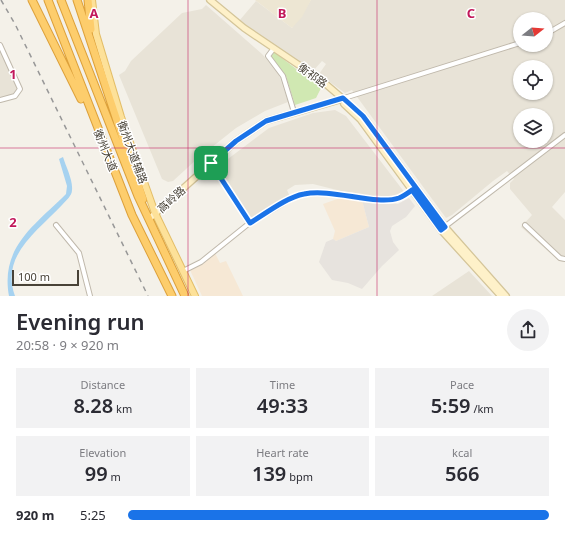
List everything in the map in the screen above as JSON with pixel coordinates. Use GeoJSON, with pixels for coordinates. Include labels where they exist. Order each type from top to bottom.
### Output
{"type":"FeatureCollection","features":[{"type":"Feature","properties":{"kind":"highway"},"geometry":{"type":"LineString","coordinates":[[32,0],[102,142]]}},
{"type":"Feature","properties":{"kind":"highway","name":"衡州大道"},"geometry":{"type":"LineString","coordinates":[[48,0],[102,142],[132,215],[172,296]]}},
{"type":"Feature","properties":{"kind":"highway","name":"衡州大道"},"geometry":{"type":"LineString","coordinates":[[61,0],[114,136],[149,219],[185,296]]}},
{"type":"Feature","properties":{"kind":"highway"},"geometry":{"type":"LineString","coordinates":[[77,0],[141,190],[149,219]]}},
{"type":"Feature","properties":{"kind":"highway"},"geometry":{"type":"LineString","coordinates":[[88,0],[89,17],[99,64]]}},
{"type":"Feature","properties":{"kind":"main road","name":"衡州大道辅路"},"geometry":{"type":"LineString","coordinates":[[92,0],[96,34],[104,66],[155,213],[195,296]]}},
{"type":"Feature","properties":{"kind":"street","name":"衡祁路"},"geometry":{"type":"LineString","coordinates":[[208,0],[242,29],[320,82],[363,116],[443,228],[506,296]]}},
{"type":"Feature","properties":{"kind":"street"},"geometry":{"type":"LineString","coordinates":[[553,30],[565,23]]}},
{"type":"Feature","properties":{"kind":"street"},"geometry":{"type":"LineString","coordinates":[[0,45],[20,89],[15,96],[0,100]]}},
{"type":"Feature","properties":{"kind":"street"},"geometry":{"type":"LineString","coordinates":[[341,99],[513,45]]}},
{"type":"Feature","properties":{"kind":"street"},"geometry":{"type":"LineString","coordinates":[[273,49],[268,56],[283,76],[294,112]]}},
{"type":"Feature","properties":{"kind":"street","name":"高岭路"},"geometry":{"type":"LineString","coordinates":[[149,219],[236,141],[266,121],[341,99]]}},
{"type":"Feature","properties":{"kind":"street","name":"衡祁路"},"geometry":{"type":"LineString","coordinates":[[341,99],[360,119],[412,190],[501,296]]}},
{"type":"Feature","properties":{"kind":"street"},"geometry":{"type":"LineString","coordinates":[[443,228],[565,135]]}},
{"type":"Feature","properties":{"kind":"street"},"geometry":{"type":"LineString","coordinates":[[211,163],[250,223]]}},
{"type":"Feature","properties":{"kind":"street"},"geometry":{"type":"LineString","coordinates":[[183,271],[201,262],[250,223],[292,198],[303,194],[320,192],[386,200],[401,198],[412,190]]}},
{"type":"Feature","properties":{"kind":"street"},"geometry":{"type":"LineString","coordinates":[[56,225],[79,253],[90,296]]}},
{"type":"Feature","properties":{"kind":"street"},"geometry":{"type":"LineString","coordinates":[[525,226],[560,258],[565,259]]}},
{"type":"Feature","properties":{"kind":"shaded area"},"geometry":{"type":"Polygon","coordinates":[[[255,0],[311,0],[302,17],[292,28],[255,0]]]}},
{"type":"Feature","properties":{"kind":"shaded area"},"geometry":{"type":"Polygon","coordinates":[[[311,0],[565,0],[565,192],[552,207],[565,220],[565,260],[563,262],[559,261],[521,227],[532,215],[510,189],[510,183],[514,179],[507,171],[452,215],[446,218],[352,90],[345,93],[319,74],[326,64],[322,61],[313,71],[239,21],[256,1],[292,28],[311,0]]]}},
{"type":"Feature","properties":{"kind":"shaded area"},"geometry":{"type":"Polygon","coordinates":[[[206,5],[262,54],[278,72],[288,102],[265,111],[236,128],[197,159],[173,181],[168,182],[162,179],[119,75],[125,71],[131,61],[182,13],[202,9],[206,5]]]}},
{"type":"Feature","properties":{"kind":"shaded area"},"geometry":{"type":"Polygon","coordinates":[[[0,49],[20,92],[16,97],[0,102],[0,49]]]}},
{"type":"Feature","properties":{"kind":"shaded area"},"geometry":{"type":"Polygon","coordinates":[[[335,110],[346,116],[405,193],[399,196],[385,198],[341,191],[313,184],[295,185],[287,190],[290,197],[255,217],[249,217],[223,177],[220,165],[269,128],[313,113],[335,110]]]}},
{"type":"Feature","properties":{"kind":"shaded area"},"geometry":{"type":"Polygon","coordinates":[[[340,198],[362,200],[369,227],[336,241],[333,239],[335,231],[323,204],[340,198]]]}},
{"type":"Feature","properties":{"kind":"shaded area"},"geometry":{"type":"Polygon","coordinates":[[[409,198],[415,206],[406,217],[392,226],[390,231],[393,242],[399,250],[382,266],[362,289],[348,283],[332,280],[319,262],[326,242],[333,239],[336,241],[369,227],[362,200],[398,204],[409,198]]]}},
{"type":"Feature","properties":{"kind":"shaded area"},"geometry":{"type":"Polygon","coordinates":[[[215,253],[220,263],[226,261],[243,296],[202,296],[190,270],[203,264],[215,253]]]}},
{"type":"Feature","properties":{"kind":"shaded area"},"geometry":{"type":"Polygon","coordinates":[[[469,271],[492,296],[432,296],[469,271]]]}},
{"type":"Feature","properties":{"kind":"green space"},"geometry":{"type":"Polygon","coordinates":[[[274,52],[321,88],[316,98],[295,105],[286,76],[271,57],[274,52]]]}},
{"type":"Feature","properties":{"kind":"water"},"geometry":{"type":"Polygon","coordinates":[[[63,157],[71,182],[71,194],[33,234],[17,256],[13,268],[12,281],[15,296],[9,296],[8,279],[10,264],[15,250],[22,238],[32,227],[66,194],[67,186],[59,159],[63,157]]]}},
{"type":"Feature","properties":{"kind":"railway"},"geometry":{"type":"LineString","coordinates":[[1,0],[15,24],[148,296]]}},
{"type":"Feature","properties":{"kind":"route"},"geometry":{"type":"LineString","coordinates":[[343,98],[363,116],[445,227],[441,230],[412,190],[401,198],[394,200],[320,192],[303,194],[292,198],[250,223],[211,163],[236,141],[266,121],[343,98]]}}]}
